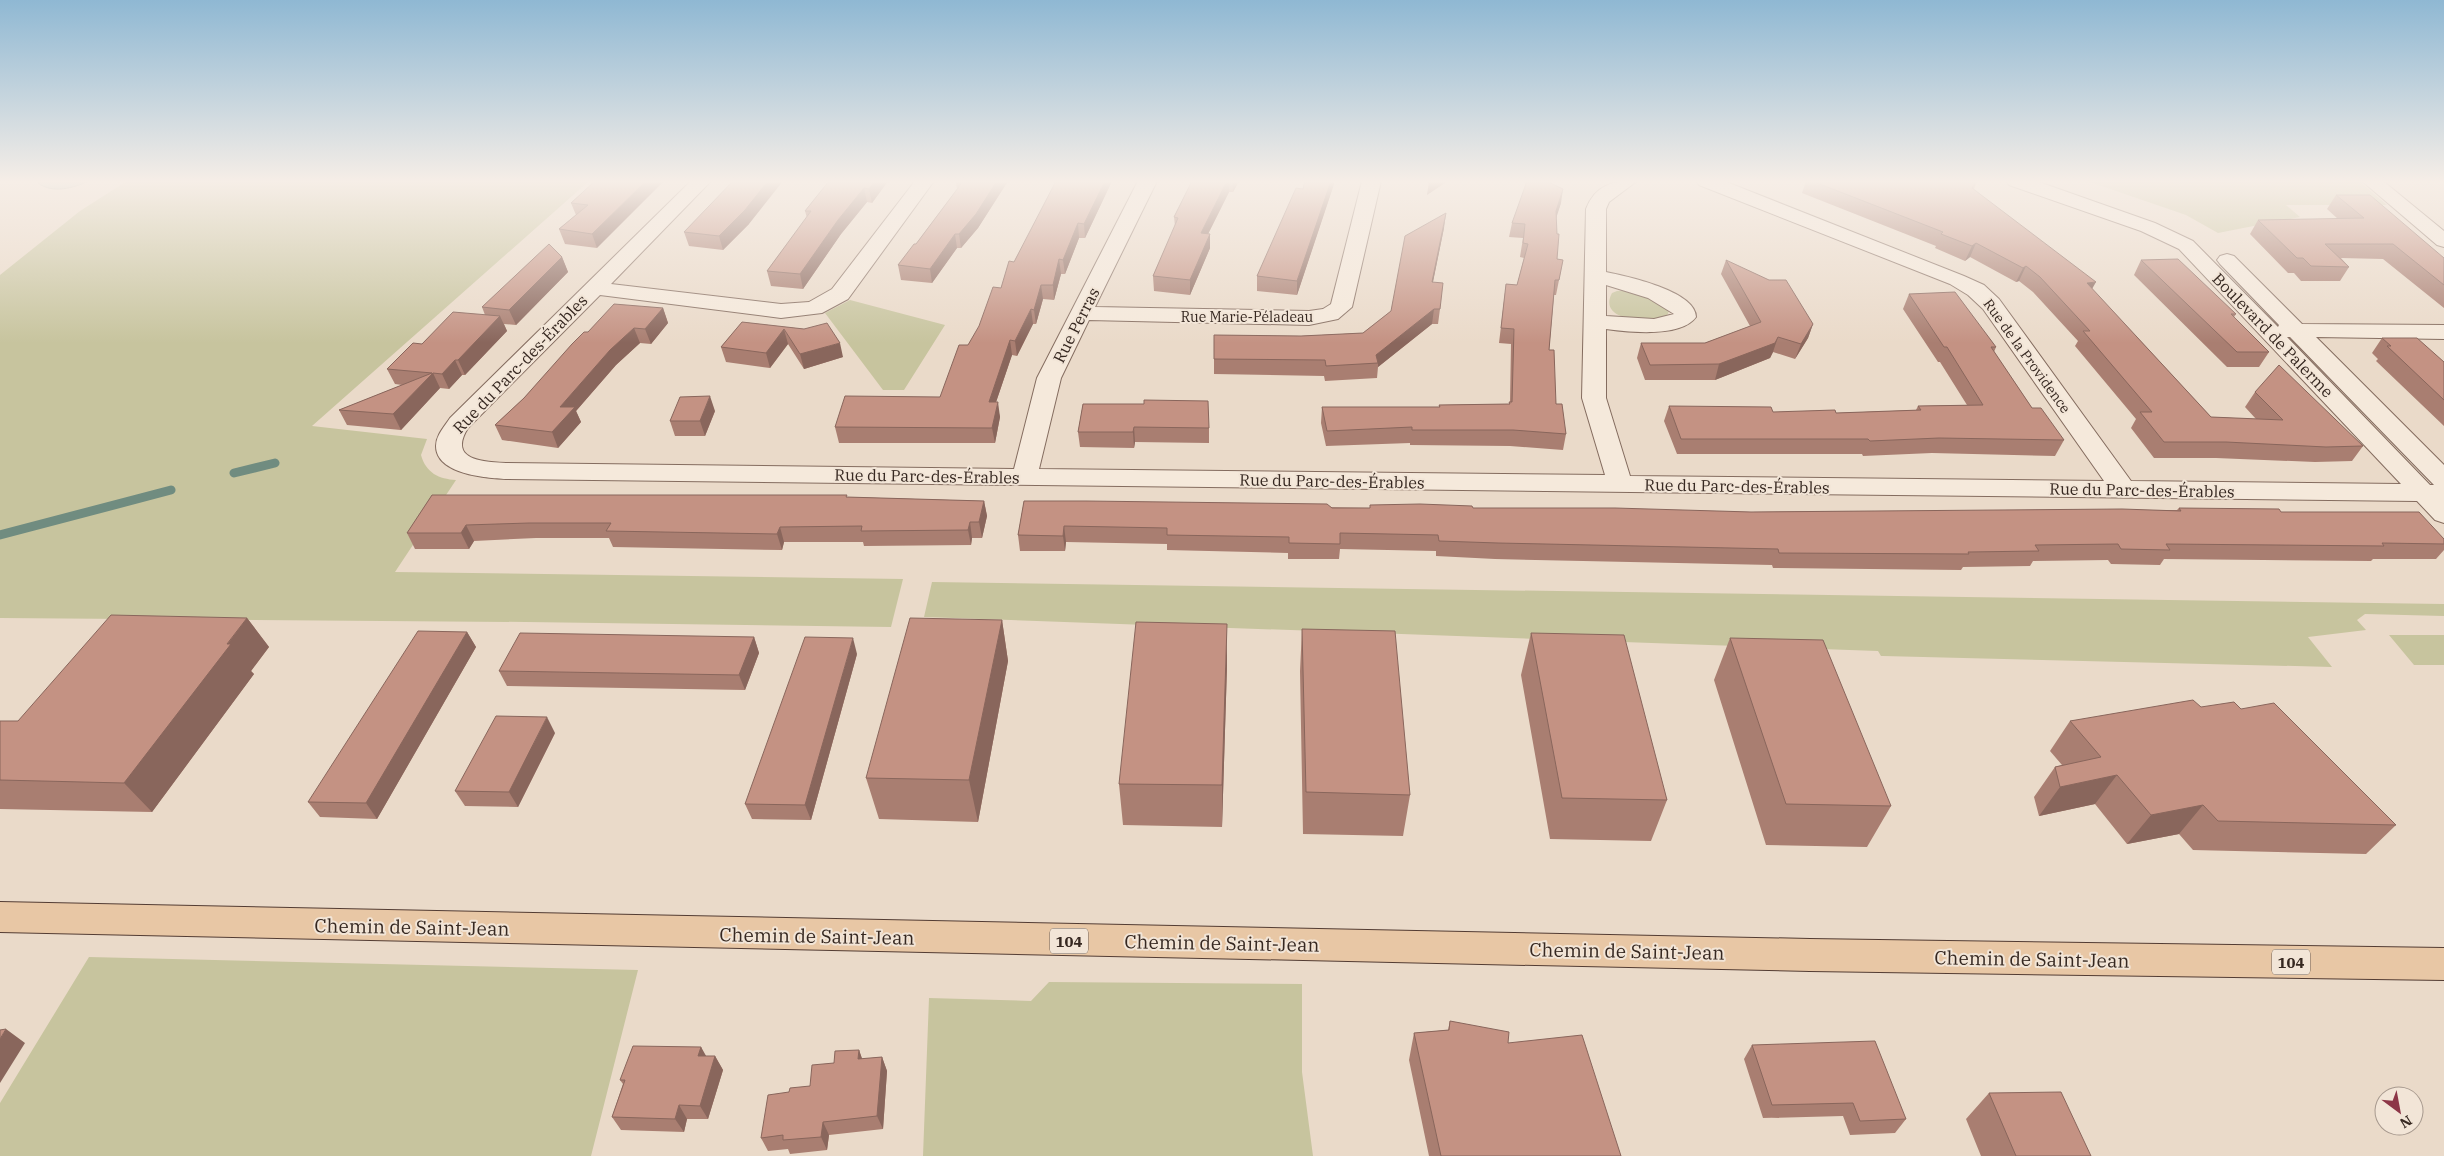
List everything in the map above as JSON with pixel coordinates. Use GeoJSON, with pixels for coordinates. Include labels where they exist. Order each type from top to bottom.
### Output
{"type":"FeatureCollection","features":[{"type":"Feature","properties":{"kind":"main road","name":"Chemin de Saint-Jean"},"geometry":{"type":"LineString","coordinates":[[0,918],[1810,955],[2444,964]]}},
{"type":"Feature","properties":{"kind":"street","name":"Rue du Parc-des-Érables"},"geometry":{"type":"LineString","coordinates":[[649,235],[454,429],[450,436],[450,452],[460,463],[479,470],[506,471],[2124,490],[2437,489]]}},
{"type":"Feature","properties":{"kind":"street","name":"Rue du Parc-des-Érables"},"geometry":{"type":"LineString","coordinates":[[595,288],[781,311],[814,308],[826,304],[840,294],[885,235]]}},
{"type":"Feature","properties":{"kind":"street","name":"Rue Perras"},"geometry":{"type":"LineString","coordinates":[[1024,477],[1044,392],[1121,235]]}},
{"type":"Feature","properties":{"kind":"street","name":"Rue Marie-Péladeau"},"geometry":{"type":"LineString","coordinates":[[1082,313],[1123,316],[1309,318],[1330,314],[1341,307],[1359,235]]}},
{"type":"Feature","properties":{"kind":"street"},"geometry":{"type":"LineString","coordinates":[[1596,235],[1594,398],[1620,484]]}},
{"type":"Feature","properties":{"kind":"street","name":"Rue de la Providence"},"geometry":{"type":"LineString","coordinates":[[1842,235],[1957,280],[1976,290],[1991,304],[2124,490]]}},
{"type":"Feature","properties":{"kind":"street","name":"Boulevard de Palerme"},"geometry":{"type":"LineString","coordinates":[[2166,235],[2175,238],[2195,254],[2268,330],[2437,489]]}},
{"type":"Feature","properties":{"kind":"street","name":"Boulevard de Palerme"},"geometry":{"type":"LineString","coordinates":[[2196,235],[2214,247],[2296,330],[2437,489],[2444,514]]}},
{"type":"Feature","properties":{"kind":"street"},"geometry":{"type":"LineString","coordinates":[[1595,278],[1634,285],[1675,304],[1685,313],[1685,317],[1680,321],[1662,324],[1596,322]]}},
{"type":"Feature","properties":{"kind":"street"},"geometry":{"type":"LineString","coordinates":[[2268,330],[2444,332]]}},
{"type":"Feature","properties":{"kind":"shaded area"},"geometry":{"type":"Polygon","coordinates":[[[50,235],[528,235],[312,426],[427,439],[421,455],[426,466],[434,474],[456,480],[395,572],[903,579],[891,627],[0,618],[0,275],[50,235]]]}},
{"type":"Feature","properties":{"kind":"shaded area"},"geometry":{"type":"Polygon","coordinates":[[[1617,291],[1645,296],[1669,310],[1668,314],[1652,319],[1629,318],[1619,315],[1612,310],[1609,303],[1612,293],[1617,291]]]}},
{"type":"Feature","properties":{"kind":"shaded area"},"geometry":{"type":"Polygon","coordinates":[[[850,300],[945,325],[904,390],[883,390],[825,313],[850,300]]]}},
{"type":"Feature","properties":{"kind":"shaded area"},"geometry":{"type":"Polygon","coordinates":[[[932,582],[2444,604],[2444,616],[2365,614],[2357,620],[2366,630],[2308,637],[2332,667],[1881,656],[1878,651],[924,617],[932,582]]]}},
{"type":"Feature","properties":{"kind":"shaded area"},"geometry":{"type":"Polygon","coordinates":[[[2389,635],[2444,635],[2444,665],[2414,665],[2389,635]]]}},
{"type":"Feature","properties":{"kind":"shaded area"},"geometry":{"type":"Polygon","coordinates":[[[89,957],[638,970],[591,1156],[0,1156],[0,1103],[89,957]]]}},
{"type":"Feature","properties":{"kind":"shaded area"},"geometry":{"type":"Polygon","coordinates":[[[1049,982],[1302,984],[1302,1072],[1313,1156],[923,1156],[929,998],[1031,1001],[1049,982]]]}},
{"type":"Feature","properties":{"kind":"building"},"geometry":{"type":"Polygon","coordinates":[[[793,235],[827,235],[800,274],[767,271],[793,235]]]}},
{"type":"Feature","properties":{"kind":"building"},"geometry":{"type":"Polygon","coordinates":[[[923,235],[954,235],[930,269],[898,265],[914,244],[923,235]]]}},
{"type":"Feature","properties":{"kind":"building"},"geometry":{"type":"Polygon","coordinates":[[[1028,235],[1073,235],[1063,260],[1059,259],[1053,285],[1041,285],[1034,310],[1031,309],[1015,341],[1010,340],[989,402],[998,402],[992,428],[835,427],[845,396],[940,397],[959,345],[968,345],[979,326],[993,287],[1001,288],[1009,261],[1014,262],[1028,235]]]}},
{"type":"Feature","properties":{"kind":"building"},"geometry":{"type":"Polygon","coordinates":[[[1171,235],[1210,235],[1190,280],[1153,276],[1171,235]]]}},
{"type":"Feature","properties":{"kind":"building"},"geometry":{"type":"Polygon","coordinates":[[[1275,235],[1313,235],[1297,281],[1257,276],[1275,235]]]}},
{"type":"Feature","properties":{"kind":"building"},"geometry":{"type":"Polygon","coordinates":[[[1442,235],[1432,282],[1443,283],[1440,309],[1434,309],[1376,355],[1378,363],[1326,366],[1325,360],[1214,359],[1214,335],[1301,336],[1363,333],[1391,311],[1405,236],[1442,235]]]}},
{"type":"Feature","properties":{"kind":"building"},"geometry":{"type":"Polygon","coordinates":[[[1524,235],[1559,235],[1557,259],[1563,260],[1559,280],[1555,280],[1549,350],[1554,350],[1556,404],[1562,404],[1566,434],[1513,430],[1412,430],[1412,427],[1327,431],[1322,407],[1440,407],[1439,405],[1510,404],[1509,402],[1512,402],[1514,329],[1501,328],[1506,284],[1517,285],[1528,244],[1523,243],[1524,235]]]}},
{"type":"Feature","properties":{"kind":"building"},"geometry":{"type":"Polygon","coordinates":[[[1943,235],[2034,235],[2096,282],[2087,283],[2211,417],[2283,420],[2255,392],[2279,365],[2363,446],[2326,447],[2226,442],[2164,442],[2140,412],[2152,412],[2083,331],[2090,331],[2040,277],[2026,266],[2023,268],[1976,243],[1972,246],[1943,235]]]}},
{"type":"Feature","properties":{"kind":"building"},"geometry":{"type":"Polygon","coordinates":[[[2273,235],[2417,235],[2444,258],[2444,285],[2393,244],[2325,244],[2349,267],[2311,266],[2303,258],[2297,258],[2273,235]]]}},
{"type":"Feature","properties":{"kind":"building"},"geometry":{"type":"Polygon","coordinates":[[[549,244],[562,257],[509,310],[482,307],[549,244]]]}},
{"type":"Feature","properties":{"kind":"building"},"geometry":{"type":"Polygon","coordinates":[[[2178,259],[2236,314],[2231,314],[2269,352],[2237,352],[2141,260],[2178,259]]]}},
{"type":"Feature","properties":{"kind":"building"},"geometry":{"type":"Polygon","coordinates":[[[1726,260],[1769,280],[1786,280],[1813,324],[1801,344],[1778,337],[1775,343],[1719,364],[1650,365],[1641,343],[1705,343],[1761,322],[1726,260]]]}},
{"type":"Feature","properties":{"kind":"building"},"geometry":{"type":"Polygon","coordinates":[[[1955,292],[1996,347],[1991,347],[2032,408],[2041,408],[2064,440],[1939,438],[1870,441],[1868,439],[1681,439],[1669,406],[1771,407],[1773,412],[1835,410],[1836,413],[1921,410],[1918,406],[1983,405],[1947,347],[1944,347],[1909,294],[1955,292]]]}},
{"type":"Feature","properties":{"kind":"building"},"geometry":{"type":"Polygon","coordinates":[[[614,304],[663,308],[645,329],[634,328],[610,350],[560,407],[575,407],[552,432],[495,425],[524,398],[572,344],[584,332],[588,332],[614,304]]]}},
{"type":"Feature","properties":{"kind":"building"},"geometry":{"type":"Polygon","coordinates":[[[453,312],[500,316],[458,360],[455,360],[442,374],[433,373],[393,414],[339,410],[432,373],[387,369],[413,343],[422,344],[453,312]]]}},
{"type":"Feature","properties":{"kind":"building"},"geometry":{"type":"Polygon","coordinates":[[[742,322],[804,329],[827,323],[840,343],[800,354],[784,329],[766,353],[721,347],[742,322]]]}},
{"type":"Feature","properties":{"kind":"building"},"geometry":{"type":"Polygon","coordinates":[[[2382,338],[2417,338],[2444,362],[2444,400],[2387,346],[2391,346],[2382,338]]]}},
{"type":"Feature","properties":{"kind":"building"},"geometry":{"type":"Polygon","coordinates":[[[710,396],[700,421],[670,421],[680,397],[710,396]]]}},
{"type":"Feature","properties":{"kind":"building"},"geometry":{"type":"Polygon","coordinates":[[[1144,400],[1208,401],[1209,428],[1134,427],[1133,432],[1078,432],[1083,404],[1144,404],[1144,400]]]}},
{"type":"Feature","properties":{"kind":"building"},"geometry":{"type":"Polygon","coordinates":[[[432,495],[847,495],[846,497],[984,501],[979,522],[970,522],[968,530],[861,531],[862,526],[780,527],[777,534],[606,531],[611,523],[529,523],[466,525],[461,533],[407,533],[432,495]]]}},
{"type":"Feature","properties":{"kind":"building"},"geometry":{"type":"Polygon","coordinates":[[[1024,501],[1327,504],[1332,508],[1370,508],[1370,505],[1420,504],[1472,506],[1473,508],[1615,508],[1751,512],[2122,509],[2181,511],[2179,508],[2279,509],[2281,512],[2419,512],[2444,539],[2444,544],[2382,543],[2384,546],[2166,544],[2170,550],[2121,549],[2118,544],[2035,545],[2039,551],[1968,552],[1969,554],[1779,553],[1778,549],[1439,541],[1438,535],[1340,533],[1340,544],[1289,543],[1289,537],[1167,535],[1167,528],[1064,526],[1063,536],[1018,535],[1024,501]]]}},
{"type":"Feature","properties":{"kind":"building"},"geometry":{"type":"Polygon","coordinates":[[[111,615],[247,618],[227,644],[231,644],[124,783],[0,780],[0,721],[18,721],[111,615]]]}},
{"type":"Feature","properties":{"kind":"building"},"geometry":{"type":"Polygon","coordinates":[[[910,618],[1002,620],[969,780],[866,778],[910,618]]]}},
{"type":"Feature","properties":{"kind":"building"},"geometry":{"type":"Polygon","coordinates":[[[1136,622],[1227,624],[1222,785],[1119,784],[1136,622]]]}},
{"type":"Feature","properties":{"kind":"building"},"geometry":{"type":"Polygon","coordinates":[[[1302,629],[1395,631],[1410,795],[1306,792],[1302,629]]]}},
{"type":"Feature","properties":{"kind":"building"},"geometry":{"type":"Polygon","coordinates":[[[418,631],[467,632],[366,803],[308,802],[418,631]]]}},
{"type":"Feature","properties":{"kind":"building"},"geometry":{"type":"Polygon","coordinates":[[[520,633],[754,637],[739,675],[499,671],[520,633]]]}},
{"type":"Feature","properties":{"kind":"building"},"geometry":{"type":"Polygon","coordinates":[[[1531,633],[1624,635],[1667,800],[1562,798],[1531,633]]]}},
{"type":"Feature","properties":{"kind":"building"},"geometry":{"type":"Polygon","coordinates":[[[805,637],[853,638],[805,805],[745,804],[805,637]]]}},
{"type":"Feature","properties":{"kind":"building"},"geometry":{"type":"Polygon","coordinates":[[[1730,638],[1823,640],[1891,806],[1786,804],[1730,638]]]}},
{"type":"Feature","properties":{"kind":"building"},"geometry":{"type":"Polygon","coordinates":[[[2193,700],[2201,707],[2234,702],[2241,709],[2274,703],[2396,825],[2218,821],[2203,805],[2151,815],[2117,775],[2060,787],[2055,767],[2101,757],[2070,721],[2193,700]]]}},
{"type":"Feature","properties":{"kind":"building"},"geometry":{"type":"Polygon","coordinates":[[[496,716],[547,717],[509,792],[455,791],[496,716]]]}},
{"type":"Feature","properties":{"kind":"building"},"geometry":{"type":"Polygon","coordinates":[[[1450,1021],[1509,1032],[1508,1043],[1582,1035],[1621,1156],[1441,1156],[1414,1033],[1449,1030],[1450,1021]]]}},
{"type":"Feature","properties":{"kind":"building"},"geometry":{"type":"Polygon","coordinates":[[[6,1029],[0,1039],[0,1030],[6,1029]]]}},
{"type":"Feature","properties":{"kind":"building"},"geometry":{"type":"Polygon","coordinates":[[[1875,1041],[1906,1119],[1860,1121],[1853,1103],[1772,1105],[1752,1045],[1875,1041]]]}},
{"type":"Feature","properties":{"kind":"building"},"geometry":{"type":"Polygon","coordinates":[[[633,1046],[701,1047],[698,1056],[715,1056],[700,1106],[679,1105],[675,1119],[612,1117],[625,1080],[620,1080],[633,1046]]]}},
{"type":"Feature","properties":{"kind":"building"},"geometry":{"type":"Polygon","coordinates":[[[859,1050],[858,1059],[882,1057],[877,1116],[823,1122],[821,1137],[783,1140],[783,1135],[761,1138],[768,1095],[789,1092],[790,1088],[810,1086],[812,1065],[834,1063],[835,1051],[859,1050]]]}},
{"type":"Feature","properties":{"kind":"building"},"geometry":{"type":"Polygon","coordinates":[[[2061,1092],[2091,1156],[2016,1156],[1989,1093],[2061,1092]]]}},
{"type":"Feature","properties":{"kind":"waterway"},"geometry":{"type":"LineString","coordinates":[[234,473],[275,463]]}},
{"type":"Feature","properties":{"kind":"waterway"},"geometry":{"type":"LineString","coordinates":[[0,535],[171,490]]}}]}
